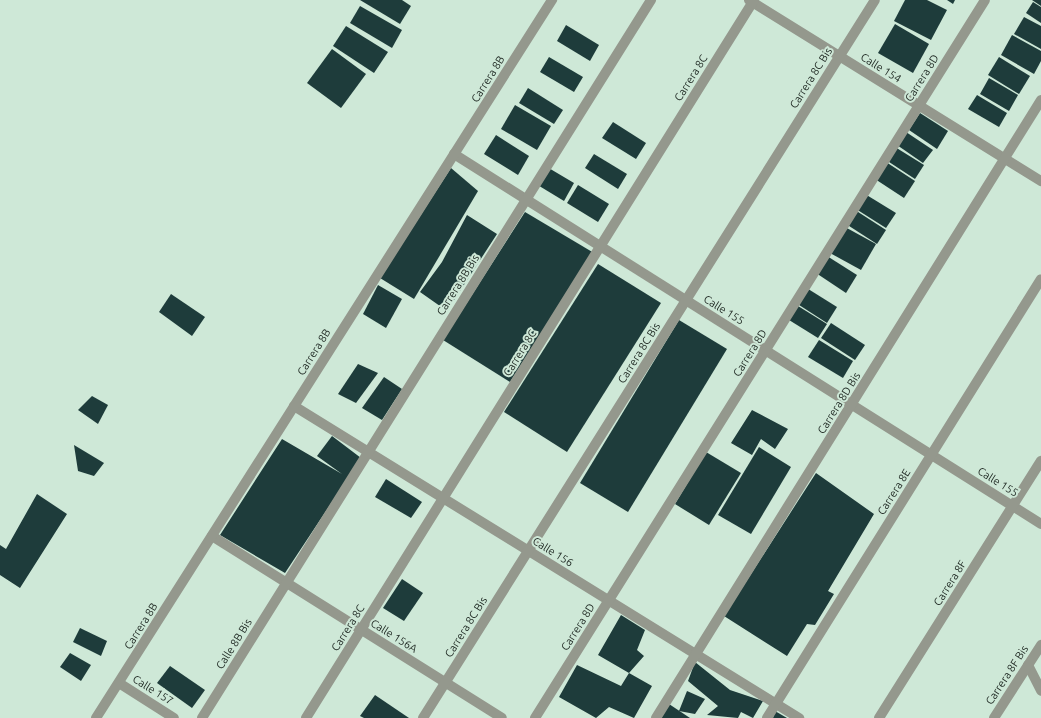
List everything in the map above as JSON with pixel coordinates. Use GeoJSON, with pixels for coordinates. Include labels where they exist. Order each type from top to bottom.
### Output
{"type":"FeatureCollection","features":[{"type":"Feature","properties":{"kind":"street","name":"Carrera 8B"},"geometry":{"type":"LineString","coordinates":[[96,718],[552,0]]}},
{"type":"Feature","properties":{"kind":"street","name":"Carrera 8B Bis"},"geometry":{"type":"LineString","coordinates":[[287,583],[651,0]]}},
{"type":"Feature","properties":{"kind":"street","name":"Carrera 8C Bis"},"geometry":{"type":"LineString","coordinates":[[423,718],[875,0]]}},
{"type":"Feature","properties":{"kind":"street","name":"Carrera 8D"},"geometry":{"type":"LineString","coordinates":[[535,718],[985,0]]}},
{"type":"Feature","properties":{"kind":"street","name":"Calle 154"},"geometry":{"type":"LineString","coordinates":[[752,1],[1041,181]]}},
{"type":"Feature","properties":{"kind":"street","name":"Carrera 8C"},"geometry":{"type":"LineString","coordinates":[[306,718],[752,1]]}},
{"type":"Feature","properties":{"kind":"street","name":"Carrera 8D Bis"},"geometry":{"type":"LineString","coordinates":[[656,718],[1041,100]]}},
{"type":"Feature","properties":{"kind":"street","name":"Calle 155"},"geometry":{"type":"LineString","coordinates":[[454,154],[1041,524]]}},
{"type":"Feature","properties":{"kind":"street","name":"Carrera 8E"},"geometry":{"type":"LineString","coordinates":[[767,718],[1041,279]]}},
{"type":"Feature","properties":{"kind":"street","name":"Calle 156"},"geometry":{"type":"LineString","coordinates":[[294,406],[799,718]]}},
{"type":"Feature","properties":{"kind":"street","name":"Carrera 8F"},"geometry":{"type":"LineString","coordinates":[[879,718],[1041,461]]}},
{"type":"Feature","properties":{"kind":"street","name":"Calle 156A"},"geometry":{"type":"LineString","coordinates":[[212,536],[502,718]]}},
{"type":"Feature","properties":{"kind":"street","name":"Calle 8B Bis"},"geometry":{"type":"LineString","coordinates":[[202,718],[287,583]]}},
{"type":"Feature","properties":{"kind":"street","name":"Carrera 8F Bis"},"geometry":{"type":"LineString","coordinates":[[994,718],[1041,645]]}},
{"type":"Feature","properties":{"kind":"street"},"geometry":{"type":"LineString","coordinates":[[1028,666],[1041,691]]}},
{"type":"Feature","properties":{"kind":"street","name":"Calle 157"},"geometry":{"type":"LineString","coordinates":[[119,683],[174,718]]}},
{"type":"Feature","properties":{"kind":"building"},"geometry":{"type":"Polygon","coordinates":[[[360,0],[402,0],[411,6],[400,24],[360,0]]]}},
{"type":"Feature","properties":{"kind":"building"},"geometry":{"type":"Polygon","coordinates":[[[905,0],[927,0],[947,10],[931,40],[894,21],[905,0]]]}},
{"type":"Feature","properties":{"kind":"building"},"geometry":{"type":"Polygon","coordinates":[[[947,0],[955,0],[953,4],[947,0]]]}},
{"type":"Feature","properties":{"kind":"building"},"geometry":{"type":"Polygon","coordinates":[[[1032,0],[1041,0],[1041,6],[1032,0]]]}},
{"type":"Feature","properties":{"kind":"building"},"geometry":{"type":"Polygon","coordinates":[[[1033,2],[1041,7],[1041,23],[1026,13],[1033,2]]]}},
{"type":"Feature","properties":{"kind":"building"},"geometry":{"type":"Polygon","coordinates":[[[360,6],[402,30],[392,48],[350,23],[360,6]]]}},
{"type":"Feature","properties":{"kind":"building"},"geometry":{"type":"Polygon","coordinates":[[[1024,17],[1041,26],[1041,49],[1014,34],[1024,17]]]}},
{"type":"Feature","properties":{"kind":"building"},"geometry":{"type":"Polygon","coordinates":[[[895,24],[929,44],[913,73],[878,53],[895,24]]]}},
{"type":"Feature","properties":{"kind":"building"},"geometry":{"type":"Polygon","coordinates":[[[566,25],[599,45],[590,61],[557,41],[566,25]]]}},
{"type":"Feature","properties":{"kind":"building"},"geometry":{"type":"Polygon","coordinates":[[[346,26],[388,52],[374,73],[333,46],[346,26]]]}},
{"type":"Feature","properties":{"kind":"building"},"geometry":{"type":"Polygon","coordinates":[[[1012,35],[1041,51],[1041,61],[1034,74],[1001,55],[1012,35]]]}},
{"type":"Feature","properties":{"kind":"building"},"geometry":{"type":"Polygon","coordinates":[[[332,49],[366,74],[341,108],[307,83],[332,49]]]}},
{"type":"Feature","properties":{"kind":"building"},"geometry":{"type":"Polygon","coordinates":[[[549,57],[583,77],[574,92],[540,72],[549,57]]]}},
{"type":"Feature","properties":{"kind":"building"},"geometry":{"type":"Polygon","coordinates":[[[999,57],[1030,76],[1019,94],[988,75],[999,57]]]}},
{"type":"Feature","properties":{"kind":"building"},"geometry":{"type":"Polygon","coordinates":[[[989,78],[1018,95],[1009,111],[980,94],[989,78]]]}},
{"type":"Feature","properties":{"kind":"building"},"geometry":{"type":"Polygon","coordinates":[[[528,88],[563,110],[554,124],[519,103],[528,88]]]}},
{"type":"Feature","properties":{"kind":"building"},"geometry":{"type":"Polygon","coordinates":[[[977,95],[1007,113],[999,127],[968,109],[977,95]]]}},
{"type":"Feature","properties":{"kind":"building"},"geometry":{"type":"Polygon","coordinates":[[[515,105],[551,126],[537,150],[501,129],[515,105]]]}},
{"type":"Feature","properties":{"kind":"building"},"geometry":{"type":"Polygon","coordinates":[[[920,113],[948,131],[937,149],[909,130],[920,113]]]}},
{"type":"Feature","properties":{"kind":"building"},"geometry":{"type":"Polygon","coordinates":[[[613,122],[646,143],[636,159],[602,138],[613,122]]]}},
{"type":"Feature","properties":{"kind":"building"},"geometry":{"type":"Polygon","coordinates":[[[906,132],[933,150],[923,163],[897,145],[906,132]]]}},
{"type":"Feature","properties":{"kind":"building"},"geometry":{"type":"Polygon","coordinates":[[[496,135],[529,156],[518,175],[484,154],[496,135]]]}},
{"type":"Feature","properties":{"kind":"building"},"geometry":{"type":"Polygon","coordinates":[[[895,147],[924,165],[915,179],[886,160],[895,147]]]}},
{"type":"Feature","properties":{"kind":"building"},"geometry":{"type":"Polygon","coordinates":[[[594,154],[627,174],[618,189],[585,168],[594,154]]]}},
{"type":"Feature","properties":{"kind":"building"},"geometry":{"type":"Polygon","coordinates":[[[886,162],[915,181],[904,198],[875,179],[886,162]]]}},
{"type":"Feature","properties":{"kind":"building"},"geometry":{"type":"Polygon","coordinates":[[[547,167],[574,183],[564,201],[536,184],[547,167]]]}},
{"type":"Feature","properties":{"kind":"building"},"geometry":{"type":"Polygon","coordinates":[[[451,168],[478,191],[414,299],[380,278],[451,168]]]}},
{"type":"Feature","properties":{"kind":"building"},"geometry":{"type":"Polygon","coordinates":[[[578,185],[609,204],[598,222],[567,203],[578,185]]]}},
{"type":"Feature","properties":{"kind":"building"},"geometry":{"type":"Polygon","coordinates":[[[865,194],[896,213],[886,228],[856,209],[865,194]]]}},
{"type":"Feature","properties":{"kind":"building"},"geometry":{"type":"Polygon","coordinates":[[[855,210],[886,230],[877,244],[846,224],[855,210]]]}},
{"type":"Feature","properties":{"kind":"building"},"geometry":{"type":"Polygon","coordinates":[[[525,212],[594,253],[510,382],[443,340],[525,212]]]}},
{"type":"Feature","properties":{"kind":"building"},"geometry":{"type":"Polygon","coordinates":[[[467,215],[497,234],[447,311],[420,292],[442,262],[467,215]]]}},
{"type":"Feature","properties":{"kind":"building"},"geometry":{"type":"Polygon","coordinates":[[[845,227],[876,244],[861,270],[830,253],[845,227]]]}},
{"type":"Feature","properties":{"kind":"building"},"geometry":{"type":"Polygon","coordinates":[[[827,256],[857,275],[846,293],[816,273],[827,256]]]}},
{"type":"Feature","properties":{"kind":"building"},"geometry":{"type":"Polygon","coordinates":[[[598,264],[661,303],[567,452],[504,412],[598,264]]]}},
{"type":"Feature","properties":{"kind":"building"},"geometry":{"type":"Polygon","coordinates":[[[378,285],[402,299],[386,328],[363,314],[378,285]]]}},
{"type":"Feature","properties":{"kind":"building"},"geometry":{"type":"Polygon","coordinates":[[[805,287],[837,307],[827,323],[796,303],[805,287]]]}},
{"type":"Feature","properties":{"kind":"building"},"geometry":{"type":"Polygon","coordinates":[[[171,294],[205,317],[192,336],[159,312],[171,294]]]}},
{"type":"Feature","properties":{"kind":"building"},"geometry":{"type":"Polygon","coordinates":[[[798,306],[827,324],[818,338],[789,320],[798,306]]]}},
{"type":"Feature","properties":{"kind":"building"},"geometry":{"type":"Polygon","coordinates":[[[679,320],[727,349],[628,512],[580,483],[679,320]]]}},
{"type":"Feature","properties":{"kind":"building"},"geometry":{"type":"Polygon","coordinates":[[[831,323],[865,345],[855,360],[821,338],[831,323]]]}},
{"type":"Feature","properties":{"kind":"building"},"geometry":{"type":"Polygon","coordinates":[[[819,340],[853,361],[843,378],[808,357],[819,340]]]}},
{"type":"Feature","properties":{"kind":"building"},"geometry":{"type":"Polygon","coordinates":[[[358,364],[378,373],[356,403],[338,394],[358,364]]]}},
{"type":"Feature","properties":{"kind":"building"},"geometry":{"type":"Polygon","coordinates":[[[384,377],[402,389],[382,420],[362,408],[384,377]]]}},
{"type":"Feature","properties":{"kind":"building"},"geometry":{"type":"Polygon","coordinates":[[[92,396],[108,405],[98,424],[78,410],[92,396]]]}},
{"type":"Feature","properties":{"kind":"building"},"geometry":{"type":"Polygon","coordinates":[[[752,410],[788,429],[775,449],[761,439],[752,455],[731,443],[752,410]]]}},
{"type":"Feature","properties":{"kind":"building"},"geometry":{"type":"Polygon","coordinates":[[[332,436],[361,458],[285,573],[220,535],[282,439],[342,474],[317,456],[332,436]]]}},
{"type":"Feature","properties":{"kind":"building"},"geometry":{"type":"Polygon","coordinates":[[[74,445],[104,463],[94,476],[78,471],[74,445]]]}},
{"type":"Feature","properties":{"kind":"building"},"geometry":{"type":"Polygon","coordinates":[[[759,447],[791,467],[751,534],[718,515],[759,447]]]}},
{"type":"Feature","properties":{"kind":"building"},"geometry":{"type":"Polygon","coordinates":[[[706,452],[741,473],[709,525],[675,504],[706,452]]]}},
{"type":"Feature","properties":{"kind":"building"},"geometry":{"type":"Polygon","coordinates":[[[816,473],[874,514],[828,591],[834,594],[815,625],[807,624],[787,656],[724,616],[816,473]]]}},
{"type":"Feature","properties":{"kind":"building"},"geometry":{"type":"Polygon","coordinates":[[[386,479],[422,502],[411,518],[375,497],[386,479]]]}},
{"type":"Feature","properties":{"kind":"building"},"geometry":{"type":"Polygon","coordinates":[[[37,494],[67,514],[20,588],[0,575],[0,545],[6,549],[37,494]]]}},
{"type":"Feature","properties":{"kind":"building"},"geometry":{"type":"Polygon","coordinates":[[[402,579],[423,593],[404,621],[383,608],[402,579]]]}},
{"type":"Feature","properties":{"kind":"building"},"geometry":{"type":"Polygon","coordinates":[[[621,615],[645,630],[637,650],[644,656],[629,673],[598,655],[621,615]]]}},
{"type":"Feature","properties":{"kind":"building"},"geometry":{"type":"Polygon","coordinates":[[[80,628],[107,641],[101,656],[73,642],[80,628]]]}},
{"type":"Feature","properties":{"kind":"building"},"geometry":{"type":"Polygon","coordinates":[[[70,653],[91,665],[81,681],[60,667],[70,653]]]}},
{"type":"Feature","properties":{"kind":"building"},"geometry":{"type":"Polygon","coordinates":[[[695,662],[730,690],[763,701],[753,718],[741,712],[738,718],[707,715],[718,706],[688,681],[695,662]]]}},
{"type":"Feature","properties":{"kind":"building"},"geometry":{"type":"Polygon","coordinates":[[[577,665],[621,686],[629,673],[652,686],[634,718],[609,707],[596,718],[559,697],[577,665]]]}},
{"type":"Feature","properties":{"kind":"building"},"geometry":{"type":"Polygon","coordinates":[[[170,666],[205,690],[192,708],[157,683],[170,666]]]}},
{"type":"Feature","properties":{"kind":"building"},"geometry":{"type":"Polygon","coordinates":[[[687,691],[705,699],[695,714],[679,711],[687,691]]]}},
{"type":"Feature","properties":{"kind":"building"},"geometry":{"type":"Polygon","coordinates":[[[375,695],[409,718],[364,718],[360,716],[375,695]]]}},
{"type":"Feature","properties":{"kind":"building"},"geometry":{"type":"Polygon","coordinates":[[[669,704],[690,718],[660,718],[669,704]]]}},
{"type":"Feature","properties":{"kind":"building"},"geometry":{"type":"Polygon","coordinates":[[[775,711],[787,718],[773,718],[775,711]]]}}]}
